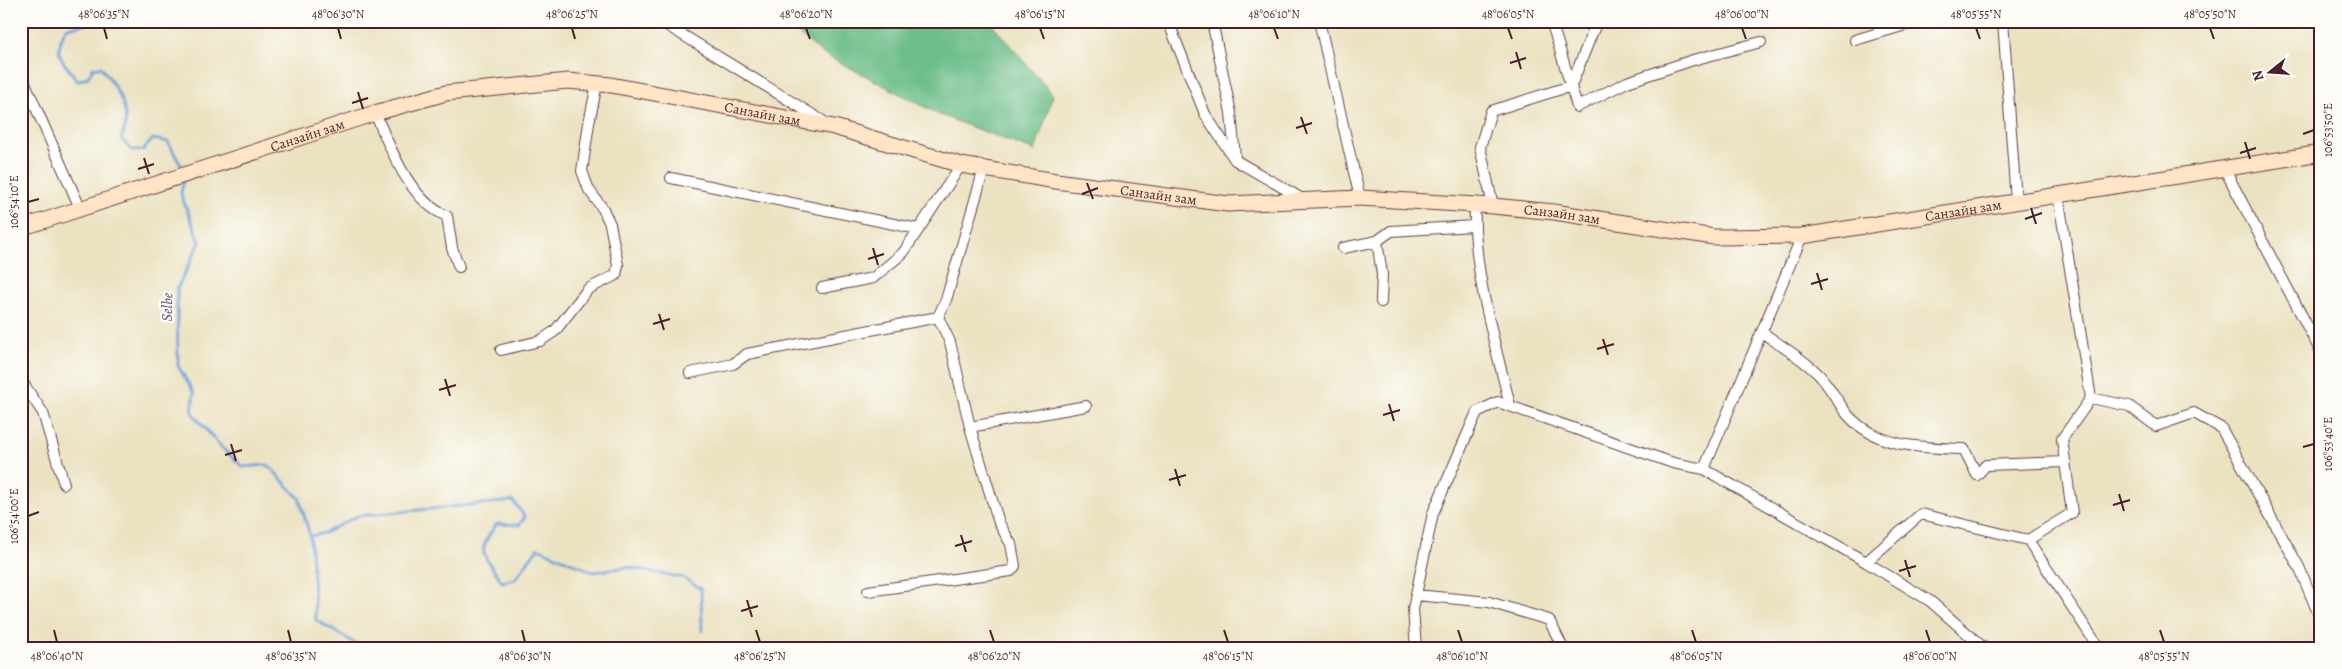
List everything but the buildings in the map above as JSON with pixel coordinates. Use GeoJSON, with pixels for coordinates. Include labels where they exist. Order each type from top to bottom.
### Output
{"type":"FeatureCollection","features":[{"type":"Feature","properties":{"kind":"main road","name":"Санзайн зам"},"geometry":{"type":"LineString","coordinates":[[21,228],[375,113],[446,93],[568,81],[597,84],[834,127],[961,165],[1056,181],[1228,204],[1360,198],[1493,206],[1554,212],[1714,237],[1802,236],[2321,153]]}},
{"type":"Feature","properties":{"kind":"street"},"geometry":{"type":"LineString","coordinates":[[660,21],[834,127]]}},
{"type":"Feature","properties":{"kind":"street"},"geometry":{"type":"LineString","coordinates":[[1168,21],[1205,114],[1235,160],[1305,200]]}},
{"type":"Feature","properties":{"kind":"street"},"geometry":{"type":"LineString","coordinates":[[1212,21],[1231,113],[1235,160]]}},
{"type":"Feature","properties":{"kind":"street"},"geometry":{"type":"LineString","coordinates":[[1318,21],[1360,198]]}},
{"type":"Feature","properties":{"kind":"street"},"geometry":{"type":"LineString","coordinates":[[1551,21],[1577,107],[1627,82],[1693,60],[1761,42]]}},
{"type":"Feature","properties":{"kind":"street"},"geometry":{"type":"LineString","coordinates":[[1571,86],[1597,21]]}},
{"type":"Feature","properties":{"kind":"street"},"geometry":{"type":"LineString","coordinates":[[1855,40],[1919,21]]}},
{"type":"Feature","properties":{"kind":"street"},"geometry":{"type":"LineString","coordinates":[[2003,21],[2016,201]]}},
{"type":"Feature","properties":{"kind":"street"},"geometry":{"type":"LineString","coordinates":[[21,74],[81,210]]}},
{"type":"Feature","properties":{"kind":"street"},"geometry":{"type":"LineString","coordinates":[[501,350],[540,341],[555,331],[588,289],[616,275],[618,265],[610,224],[603,209],[590,190],[582,171],[597,84]]}},
{"type":"Feature","properties":{"kind":"street"},"geometry":{"type":"LineString","coordinates":[[1493,206],[1480,147],[1490,111],[1571,86]]}},
{"type":"Feature","properties":{"kind":"street"},"geometry":{"type":"LineString","coordinates":[[375,113],[396,157],[420,199],[434,212],[447,216],[452,248],[459,267]]}},
{"type":"Feature","properties":{"kind":"street"},"geometry":{"type":"LineString","coordinates":[[822,288],[873,278],[903,253],[961,165]]}},
{"type":"Feature","properties":{"kind":"street"},"geometry":{"type":"LineString","coordinates":[[2224,168],[2321,352]]}},
{"type":"Feature","properties":{"kind":"street"},"geometry":{"type":"LineString","coordinates":[[938,317],[946,300],[984,169]]}},
{"type":"Feature","properties":{"kind":"street"},"geometry":{"type":"LineString","coordinates":[[671,178],[918,229]]}},
{"type":"Feature","properties":{"kind":"street"},"geometry":{"type":"LineString","coordinates":[[2028,540],[2072,513],[2062,439],[2090,398],[2058,196]]}},
{"type":"Feature","properties":{"kind":"street"},"geometry":{"type":"LineString","coordinates":[[1475,205],[1474,226],[1487,312],[1510,405]]}},
{"type":"Feature","properties":{"kind":"street"},"geometry":{"type":"LineString","coordinates":[[1343,248],[1377,242],[1391,231],[1474,226]]}},
{"type":"Feature","properties":{"kind":"street"},"geometry":{"type":"LineString","coordinates":[[1704,469],[1802,236]]}},
{"type":"Feature","properties":{"kind":"street"},"geometry":{"type":"LineString","coordinates":[[1377,242],[1382,274],[1381,302]]}},
{"type":"Feature","properties":{"kind":"street"},"geometry":{"type":"LineString","coordinates":[[690,373],[733,364],[747,354],[938,317]]}},
{"type":"Feature","properties":{"kind":"street"},"geometry":{"type":"LineString","coordinates":[[868,591],[1011,571],[1015,566],[1011,544],[999,523],[970,427],[950,342],[938,317]]}},
{"type":"Feature","properties":{"kind":"street"},"geometry":{"type":"LineString","coordinates":[[1762,332],[1816,371],[1848,415],[1873,434],[1887,441],[1925,448],[1964,449],[1977,476],[1986,465],[2065,462]]}},
{"type":"Feature","properties":{"kind":"street"},"geometry":{"type":"LineString","coordinates":[[21,380],[43,414],[64,484]]}},
{"type":"Feature","properties":{"kind":"street"},"geometry":{"type":"LineString","coordinates":[[2090,398],[2129,406],[2156,426],[2194,413],[2221,428],[2299,567],[2321,620]]}},
{"type":"Feature","properties":{"kind":"street"},"geometry":{"type":"LineString","coordinates":[[1416,648],[1413,609],[1433,514],[1477,412],[1492,403],[1498,402],[1672,463],[1704,469],[1930,601],[1984,648]]}},
{"type":"Feature","properties":{"kind":"street"},"geometry":{"type":"LineString","coordinates":[[970,427],[1086,406]]}},
{"type":"Feature","properties":{"kind":"street"},"geometry":{"type":"LineString","coordinates":[[1866,562],[1921,514],[2028,540],[2099,648]]}},
{"type":"Feature","properties":{"kind":"street"},"geometry":{"type":"LineString","coordinates":[[1416,595],[1490,602],[1549,620],[1563,648]]}},
{"type":"Feature","properties":{"kind":"green space"},"geometry":{"type":"Polygon","coordinates":[[[783,21],[989,21],[1053,95],[1035,151],[940,115],[822,53],[783,21]]]}},
{"type":"Feature","properties":{"kind":"waterway","name":"Selbe"},"geometry":{"type":"LineString","coordinates":[[92,21],[88,24],[66,28],[59,51],[63,62],[78,81],[88,77],[93,68],[101,67],[113,83],[125,110],[125,129],[121,139],[132,150],[143,150],[153,139],[168,142],[184,171]]}},
{"type":"Feature","properties":{"kind":"waterway","name":"Selbe"},"geometry":{"type":"LineString","coordinates":[[183,180],[181,195],[200,242],[177,289],[178,366],[194,393],[192,413],[221,447],[243,467],[268,465],[299,498],[310,536],[316,620],[363,648]]}},
{"type":"Feature","properties":{"kind":"waterway"},"geometry":{"type":"LineString","coordinates":[[310,536],[325,533],[357,516],[513,501],[525,517],[519,525],[497,524],[484,548],[486,559],[502,582],[515,579],[538,548],[593,572],[627,567],[684,578],[701,589],[702,631]]}}]}
